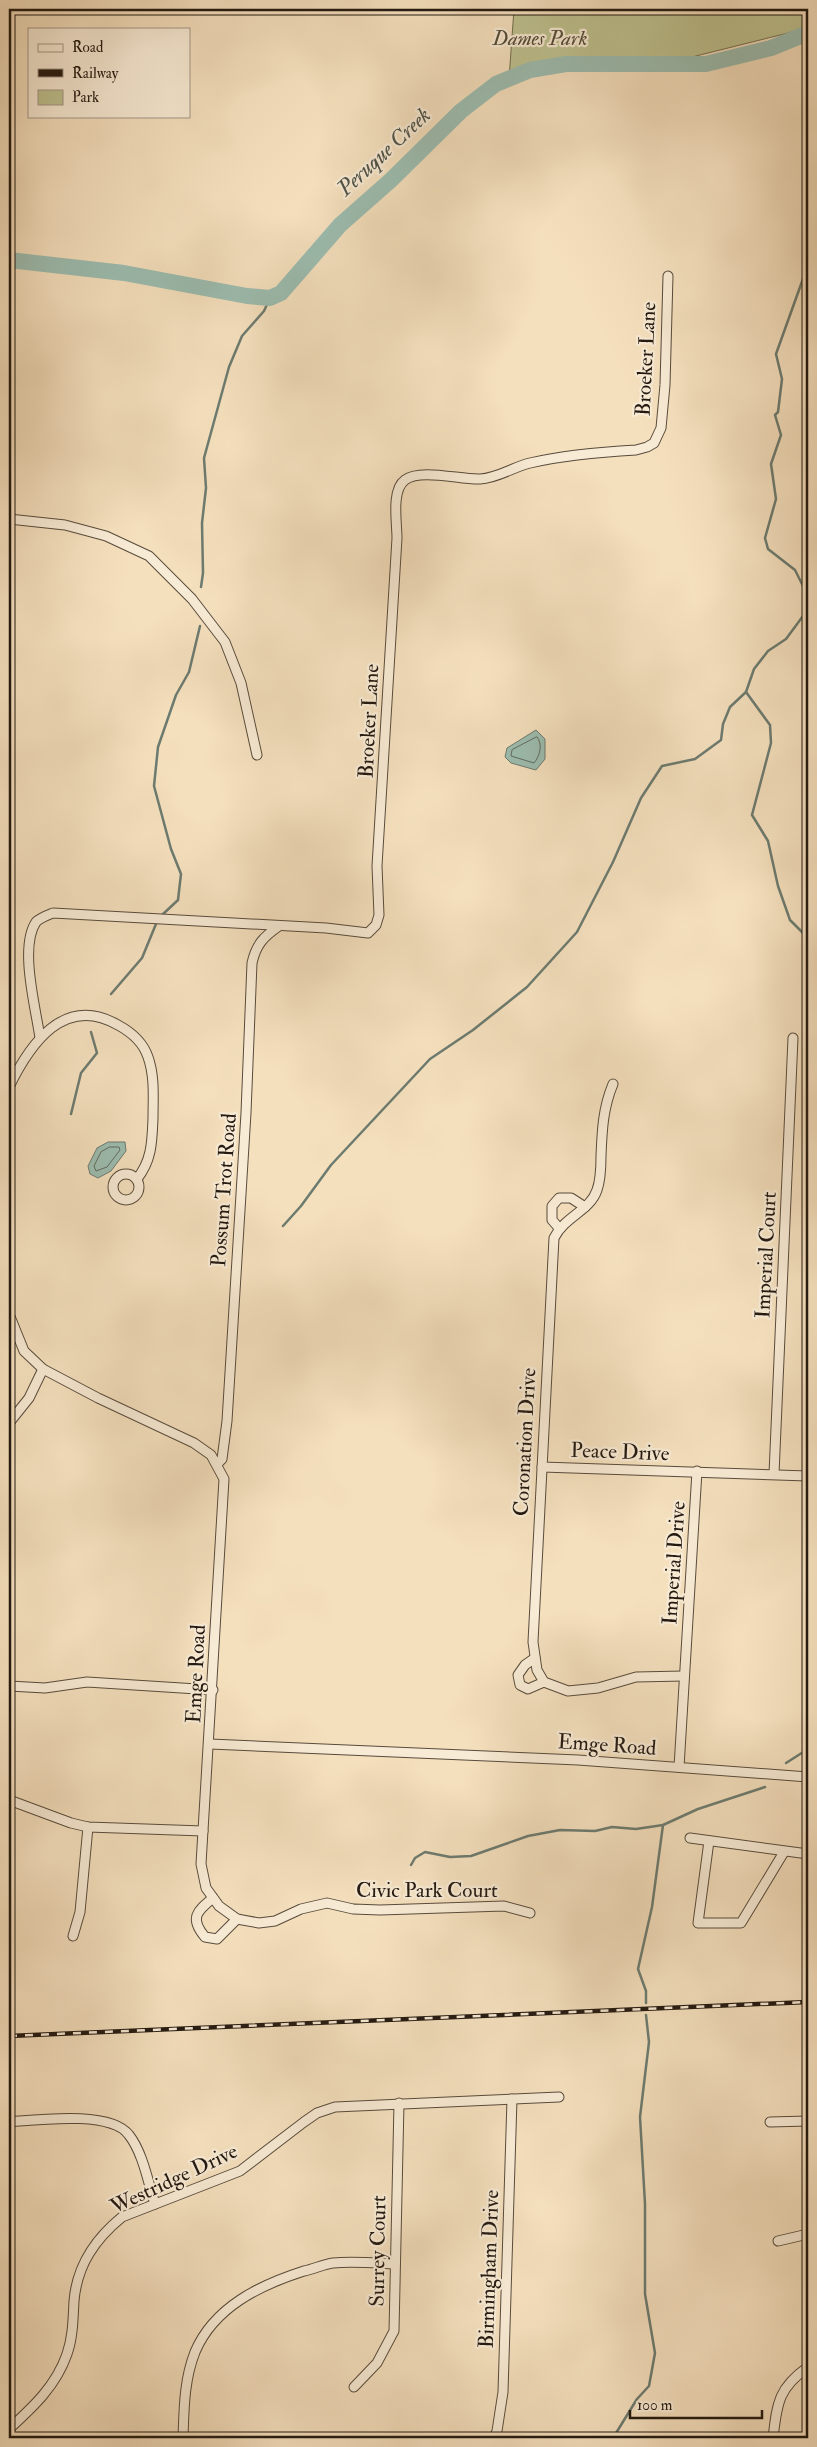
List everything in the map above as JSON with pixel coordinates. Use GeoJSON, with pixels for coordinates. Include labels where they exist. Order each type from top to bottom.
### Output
{"type":"FeatureCollection","features":[{"type":"Feature","properties":{"kind":"street","name":"Broeker Lane"},"geometry":{"type":"LineString","coordinates":[[40,1038],[28,952],[32,931],[37,920],[53,913],[326,928],[356,933],[368,933],[376,925],[379,915],[378,866],[397,538],[397,493],[400,486],[403,480],[409,477],[422,475],[480,479],[504,473],[525,464],[556,457],[636,450],[654,443],[661,428],[665,385],[668,276]]}},
{"type":"Feature","properties":{"kind":"street"},"geometry":{"type":"LineString","coordinates":[[9,519],[65,525],[106,536],[149,556],[192,599],[226,642],[241,683],[257,754]]}},
{"type":"Feature","properties":{"kind":"street","name":"Possum Trot Road"},"geometry":{"type":"LineString","coordinates":[[217,1464],[222,1459],[227,1421],[246,1113],[252,963],[256,948],[264,936],[279,926]]}},
{"type":"Feature","properties":{"kind":"street"},"geometry":{"type":"LineString","coordinates":[[9,1087],[19,1067],[40,1038],[53,1026],[78,1015],[112,1021],[138,1040],[148,1058],[153,1090],[148,1161],[137,1179]]}},
{"type":"Feature","properties":{"kind":"street","name":"Imperial Court"},"geometry":{"type":"LineString","coordinates":[[774,1474],[793,1038]]}},
{"type":"Feature","properties":{"kind":"street"},"geometry":{"type":"LineString","coordinates":[[585,1207],[571,1198],[559,1198],[552,1206],[552,1220],[559,1228],[591,1203],[600,1181],[603,1118],[606,1101],[613,1084]]}},
{"type":"Feature","properties":{"kind":"street","name":"Coronation Drive"},"geometry":{"type":"LineString","coordinates":[[544,1682],[537,1670],[533,1642],[535,1571],[542,1467],[551,1262],[554,1238],[559,1228]]}},
{"type":"Feature","properties":{"kind":"street","name":"Emge Road"},"geometry":{"type":"LineString","coordinates":[[9,1314],[24,1351],[43,1369],[98,1398],[194,1442],[211,1455],[217,1464],[224,1479],[210,1744],[578,1760],[808,1777]]}},
{"type":"Feature","properties":{"kind":"street"},"geometry":{"type":"LineString","coordinates":[[9,1422],[20,1412],[29,1398],[43,1369]]}},
{"type":"Feature","properties":{"kind":"street","name":"Peace Drive"},"geometry":{"type":"LineString","coordinates":[[542,1467],[697,1471]]}},
{"type":"Feature","properties":{"kind":"street","name":"Imperial Drive"},"geometry":{"type":"LineString","coordinates":[[679,1767],[697,1471],[808,1476]]}},
{"type":"Feature","properties":{"kind":"street"},"geometry":{"type":"LineString","coordinates":[[535,1658],[518,1675],[520,1685],[528,1689],[544,1682],[568,1691],[598,1688],[636,1677],[684,1676]]}},
{"type":"Feature","properties":{"kind":"street"},"geometry":{"type":"LineString","coordinates":[[9,1686],[45,1688],[87,1682],[213,1690]]}},
{"type":"Feature","properties":{"kind":"street","name":"Civic Park Court"},"geometry":{"type":"LineString","coordinates":[[210,1744],[201,1864],[206,1888],[219,1906],[237,1919],[259,1923],[275,1921],[301,1909],[327,1903],[353,1910],[504,1906],[530,1913]]}},
{"type":"Feature","properties":{"kind":"street"},"geometry":{"type":"LineString","coordinates":[[9,1800],[88,1827],[202,1831]]}},
{"type":"Feature","properties":{"kind":"street"},"geometry":{"type":"LineString","coordinates":[[73,1936],[80,1912],[88,1827]]}},
{"type":"Feature","properties":{"kind":"street"},"geometry":{"type":"LineString","coordinates":[[690,1838],[808,1854]]}},
{"type":"Feature","properties":{"kind":"street"},"geometry":{"type":"LineString","coordinates":[[709,1841],[698,1923],[741,1923],[784,1852]]}},
{"type":"Feature","properties":{"kind":"street"},"geometry":{"type":"LineString","coordinates":[[213,1898],[199,1910],[196,1918],[198,1929],[205,1937],[217,1939],[237,1919]]}},
{"type":"Feature","properties":{"kind":"street","name":"Westridge Drive"},"geometry":{"type":"LineString","coordinates":[[9,2429],[48,2391],[68,2354],[74,2326],[74,2299],[79,2274],[90,2250],[106,2230],[122,2217],[240,2171],[317,2113],[335,2107],[559,2097]]}},
{"type":"Feature","properties":{"kind":"street","name":"Birmingham Drive"},"geometry":{"type":"LineString","coordinates":[[494,2438],[497,2431],[503,2392],[512,2099]]}},
{"type":"Feature","properties":{"kind":"street","name":"Surrey Court"},"geometry":{"type":"LineString","coordinates":[[354,2387],[376,2363],[394,2331],[399,2103]]}},
{"type":"Feature","properties":{"kind":"street"},"geometry":{"type":"LineString","coordinates":[[9,2122],[89,2118],[129,2133],[139,2154],[155,2204]]}},
{"type":"Feature","properties":{"kind":"street"},"geometry":{"type":"LineString","coordinates":[[770,2122],[808,2121]]}},
{"type":"Feature","properties":{"kind":"street"},"geometry":{"type":"LineString","coordinates":[[778,2241],[808,2234]]}},
{"type":"Feature","properties":{"kind":"street"},"geometry":{"type":"LineString","coordinates":[[183,2438],[188,2375],[196,2351],[209,2329],[226,2309],[256,2289],[288,2276],[332,2263],[394,2264]]}},
{"type":"Feature","properties":{"kind":"street"},"geometry":{"type":"LineString","coordinates":[[773,2438],[777,2404],[792,2379],[808,2367]]}},
{"type":"Feature","properties":{"kind":"green space","name":"Dames Park"},"geometry":{"type":"Polygon","coordinates":[[[514,9],[808,9],[808,28],[684,59],[557,62],[509,79],[514,9]]]}},
{"type":"Feature","properties":{"kind":"water"},"geometry":{"type":"Polygon","coordinates":[[[536,730],[545,739],[545,759],[536,770],[511,763],[505,757],[507,748],[536,730]]]}},
{"type":"Feature","properties":{"kind":"water"},"geometry":{"type":"Polygon","coordinates":[[[108,1142],[125,1142],[126,1151],[111,1171],[98,1178],[90,1174],[88,1166],[97,1148],[108,1142]]]}},
{"type":"Feature","properties":{"kind":"waterway","name":"Peruque Creek"},"geometry":{"type":"LineString","coordinates":[[9,260],[124,273],[247,296],[270,298],[281,293],[340,225],[391,180],[461,111],[496,84],[530,70],[566,64],[706,64],[771,48],[808,33]]}},
{"type":"Feature","properties":{"kind":"waterway"},"geometry":{"type":"LineString","coordinates":[[283,1226],[301,1206],[331,1165],[430,1059],[473,1030],[527,987],[577,932],[613,862],[641,798],[662,766],[695,759],[721,740],[723,724],[730,707],[746,692],[754,669],[768,651],[786,639],[803,616],[808,596],[795,570],[768,549],[765,538],[776,499],[771,464],[781,435],[775,415],[778,412],[782,379],[776,354],[804,276]]}},
{"type":"Feature","properties":{"kind":"waterway"},"geometry":{"type":"LineString","coordinates":[[201,587],[203,573],[202,523],[206,488],[204,458],[229,367],[242,336],[264,311],[270,298]]}},
{"type":"Feature","properties":{"kind":"waterway"},"geometry":{"type":"LineString","coordinates":[[161,916],[178,900],[181,874],[171,849],[154,786],[158,747],[176,695],[189,672],[200,626]]}},
{"type":"Feature","properties":{"kind":"waterway"},"geometry":{"type":"LineString","coordinates":[[746,692],[770,725],[771,743],[752,815],[768,841],[778,886],[790,920],[808,938]]}},
{"type":"Feature","properties":{"kind":"waterway"},"geometry":{"type":"LineString","coordinates":[[111,994],[142,958],[156,924]]}},
{"type":"Feature","properties":{"kind":"waterway"},"geometry":{"type":"LineString","coordinates":[[71,1114],[81,1073],[97,1053],[91,1032]]}},
{"type":"Feature","properties":{"kind":"waterway"},"geometry":{"type":"LineString","coordinates":[[786,1763],[808,1749]]}},
{"type":"Feature","properties":{"kind":"waterway"},"geometry":{"type":"LineString","coordinates":[[411,1865],[415,1858],[425,1852],[450,1857],[471,1856],[528,1836],[560,1830],[595,1831],[612,1827],[636,1829],[663,1825],[698,1809],[765,1787]]}},
{"type":"Feature","properties":{"kind":"waterway"},"geometry":{"type":"LineString","coordinates":[[646,2003],[646,1991],[638,1969],[652,1907],[663,1825]]}},
{"type":"Feature","properties":{"kind":"waterway"},"geometry":{"type":"LineString","coordinates":[[613,2438],[637,2399],[649,2386],[655,2353],[645,2294],[645,2204],[640,2117],[649,2042],[646,2015]]}},
{"type":"Feature","properties":{"kind":"railway"},"geometry":{"type":"LineString","coordinates":[[9,2036],[808,2002]]}}]}
